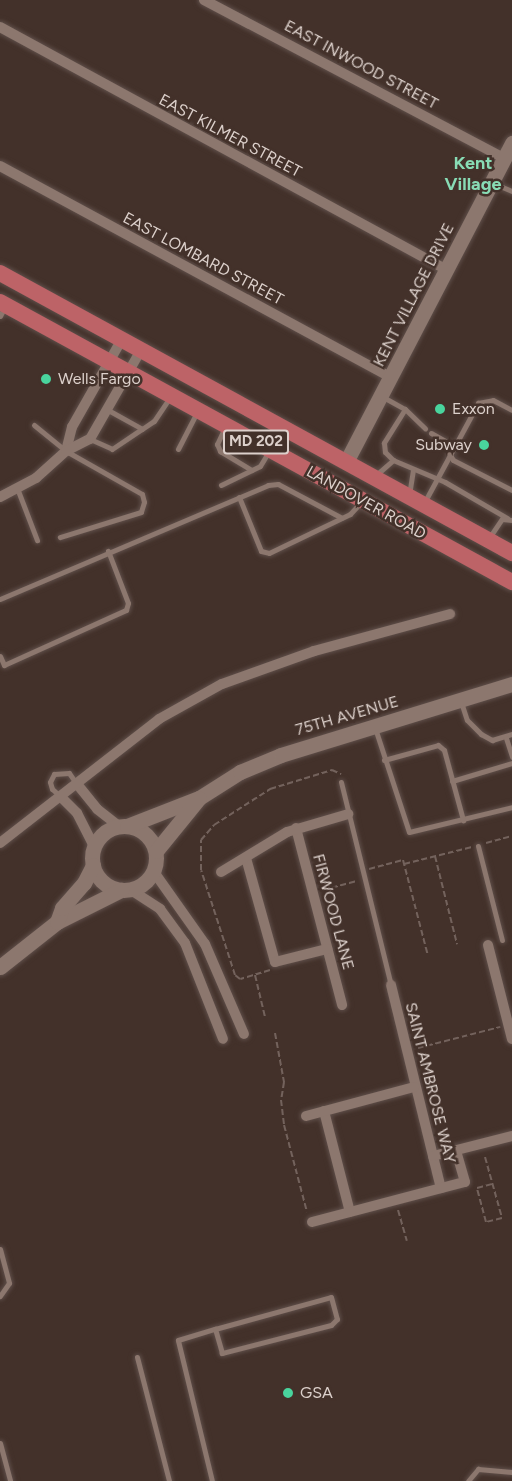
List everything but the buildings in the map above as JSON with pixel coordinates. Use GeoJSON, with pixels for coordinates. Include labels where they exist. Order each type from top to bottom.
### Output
{"type":"FeatureCollection","features":[{"type":"Feature","properties":{"kind":"main road","name":"LANDOVER ROAD"},"geometry":{"type":"LineString","coordinates":[[0,273],[512,553]]}},
{"type":"Feature","properties":{"kind":"main road","name":"LANDOVER ROAD"},"geometry":{"type":"LineString","coordinates":[[2,308],[129,372],[512,582]]}},
{"type":"Feature","properties":{"kind":"street","name":"EAST INWOOD STREET"},"geometry":{"type":"LineString","coordinates":[[204,0],[504,158]]}},
{"type":"Feature","properties":{"kind":"street","name":"EAST KILMER STREET"},"geometry":{"type":"LineString","coordinates":[[0,27],[447,270]]}},
{"type":"Feature","properties":{"kind":"street","name":"KENT VILLAGE DRIVE"},"geometry":{"type":"LineString","coordinates":[[346,462],[392,378],[512,143]]}},
{"type":"Feature","properties":{"kind":"street","name":"EAST LOMBARD STREET"},"geometry":{"type":"LineString","coordinates":[[0,166],[392,378]]}},
{"type":"Feature","properties":{"kind":"street"},"geometry":{"type":"LineString","coordinates":[[66,451],[72,427],[122,339]]}},
{"type":"Feature","properties":{"kind":"street"},"geometry":{"type":"LineString","coordinates":[[0,497],[46,470],[66,451],[90,439],[141,350]]}},
{"type":"Feature","properties":{"kind":"street"},"geometry":{"type":"LineString","coordinates":[[0,843],[159,719],[222,684],[314,651],[450,614]]}},
{"type":"Feature","properties":{"kind":"street","name":"75TH AVENUE"},"geometry":{"type":"LineString","coordinates":[[123,826],[199,798],[240,772],[281,754],[375,728],[512,684]]}},
{"type":"Feature","properties":{"kind":"street"},"geometry":{"type":"LineString","coordinates":[[0,967],[57,922],[126,890],[141,886],[154,872],[156,851],[146,834],[123,826],[96,809],[77,784]]}},
{"type":"Feature","properties":{"kind":"street"},"geometry":{"type":"LineString","coordinates":[[57,922],[62,908],[84,883],[93,866],[94,846],[76,813],[61,797]]}},
{"type":"Feature","properties":{"kind":"street","name":"75TH AVENUE"},"geometry":{"type":"LineString","coordinates":[[156,851],[199,798]]}},
{"type":"Feature","properties":{"kind":"street"},"geometry":{"type":"LineString","coordinates":[[221,872],[296,828],[348,814]]}},
{"type":"Feature","properties":{"kind":"street"},"geometry":{"type":"LineString","coordinates":[[94,846],[104,833],[123,826]]}},
{"type":"Feature","properties":{"kind":"street","name":"FIRWOOD LANE"},"geometry":{"type":"LineString","coordinates":[[296,828],[342,1005]]}},
{"type":"Feature","properties":{"kind":"street"},"geometry":{"type":"LineString","coordinates":[[246,858],[275,962],[327,949]]}},
{"type":"Feature","properties":{"kind":"street"},"geometry":{"type":"LineString","coordinates":[[93,866],[103,882],[126,890],[160,909],[185,944],[223,1039]]}},
{"type":"Feature","properties":{"kind":"street"},"geometry":{"type":"LineString","coordinates":[[154,872],[205,944],[244,1034]]}},
{"type":"Feature","properties":{"kind":"street"},"geometry":{"type":"LineString","coordinates":[[488,945],[512,1039]]}},
{"type":"Feature","properties":{"kind":"street","name":"SAINT AMBROSE WAY"},"geometry":{"type":"LineString","coordinates":[[391,985],[414,1087],[441,1188]]}},
{"type":"Feature","properties":{"kind":"street"},"geometry":{"type":"LineString","coordinates":[[306,1116],[414,1087]]}},
{"type":"Feature","properties":{"kind":"street"},"geometry":{"type":"LineString","coordinates":[[324,1111],[350,1212]]}},
{"type":"Feature","properties":{"kind":"street"},"geometry":{"type":"LineString","coordinates":[[433,1156],[512,1136]]}},
{"type":"Feature","properties":{"kind":"street"},"geometry":{"type":"LineString","coordinates":[[310,1218],[350,1212],[465,1182],[456,1150]]}},
{"type":"Feature","properties":{"kind":"lane"},"geometry":{"type":"LineString","coordinates":[[492,182],[512,191]]}},
{"type":"Feature","properties":{"kind":"lane"},"geometry":{"type":"LineString","coordinates":[[90,439],[112,449],[154,421],[171,396]]}},
{"type":"Feature","properties":{"kind":"lane"},"geometry":{"type":"LineString","coordinates":[[382,396],[405,409],[425,428]]}},
{"type":"Feature","properties":{"kind":"lane"},"geometry":{"type":"LineString","coordinates":[[416,500],[437,481],[449,453],[478,403],[493,400],[512,410]]}},
{"type":"Feature","properties":{"kind":"lane"},"geometry":{"type":"LineString","coordinates":[[405,409],[384,443],[385,452],[393,460],[509,519],[489,540]]}},
{"type":"Feature","properties":{"kind":"lane"},"geometry":{"type":"LineString","coordinates":[[108,410],[142,429]]}},
{"type":"Feature","properties":{"kind":"lane"},"geometry":{"type":"LineString","coordinates":[[178,449],[198,410]]}},
{"type":"Feature","properties":{"kind":"lane"},"geometry":{"type":"LineString","coordinates":[[34,425],[66,451],[142,494],[144,502],[141,512],[60,537]]}},
{"type":"Feature","properties":{"kind":"lane"},"geometry":{"type":"LineString","coordinates":[[226,425],[217,444],[220,451],[252,470]]}},
{"type":"Feature","properties":{"kind":"lane"},"geometry":{"type":"LineString","coordinates":[[431,433],[454,446]]}},
{"type":"Feature","properties":{"kind":"lane"},"geometry":{"type":"LineString","coordinates":[[221,485],[260,466],[270,450]]}},
{"type":"Feature","properties":{"kind":"lane"},"geometry":{"type":"LineString","coordinates":[[449,453],[453,460],[512,490]]}},
{"type":"Feature","properties":{"kind":"lane"},"geometry":{"type":"LineString","coordinates":[[373,477],[393,460]]}},
{"type":"Feature","properties":{"kind":"lane"},"geometry":{"type":"LineString","coordinates":[[413,470],[416,500]]}},
{"type":"Feature","properties":{"kind":"lane"},"geometry":{"type":"LineString","coordinates":[[0,599],[108,551],[240,497],[278,484],[342,518]]}},
{"type":"Feature","properties":{"kind":"lane"},"geometry":{"type":"LineString","coordinates":[[17,488],[37,540]]}},
{"type":"Feature","properties":{"kind":"lane"},"geometry":{"type":"LineString","coordinates":[[240,497],[261,551],[269,553],[342,518],[363,500]]}},
{"type":"Feature","properties":{"kind":"lane"},"geometry":{"type":"LineString","coordinates":[[0,656],[4,664],[126,610],[128,603],[108,551]]}},
{"type":"Feature","properties":{"kind":"lane"},"geometry":{"type":"LineString","coordinates":[[461,700],[467,720],[481,734],[492,740],[506,738],[512,734]]}},
{"type":"Feature","properties":{"kind":"lane"},"geometry":{"type":"LineString","coordinates":[[375,728],[409,832],[512,807]]}},
{"type":"Feature","properties":{"kind":"lane"},"geometry":{"type":"LineString","coordinates":[[506,738],[512,757]]}},
{"type":"Feature","properties":{"kind":"lane"},"geometry":{"type":"LineString","coordinates":[[384,760],[438,745],[444,750],[463,820]]}},
{"type":"Feature","properties":{"kind":"lane"},"geometry":{"type":"LineString","coordinates":[[452,781],[512,763]]}},
{"type":"Feature","properties":{"kind":"lane"},"geometry":{"type":"LineString","coordinates":[[61,797],[52,789],[50,782],[54,774],[62,771],[69,773],[77,784]]}},
{"type":"Feature","properties":{"kind":"lane"},"geometry":{"type":"LineString","coordinates":[[340,782],[391,985]]}},
{"type":"Feature","properties":{"kind":"lane"},"geometry":{"type":"LineString","coordinates":[[478,846],[502,940]]}},
{"type":"Feature","properties":{"kind":"lane"},"geometry":{"type":"LineString","coordinates":[[0,1249],[9,1283],[0,1296]]}},
{"type":"Feature","properties":{"kind":"lane"},"geometry":{"type":"LineString","coordinates":[[212,1481],[178,1340],[215,1329],[331,1297],[337,1319],[331,1326],[222,1353],[215,1329]]}},
{"type":"Feature","properties":{"kind":"lane"},"geometry":{"type":"LineString","coordinates":[[137,1357],[169,1481]]}},
{"type":"Feature","properties":{"kind":"lane"},"geometry":{"type":"LineString","coordinates":[[0,1443],[10,1481]]}},
{"type":"Feature","properties":{"kind":"lane"},"geometry":{"type":"LineString","coordinates":[[468,1481],[478,1468],[512,1472]]}},
{"type":"Feature","properties":{"kind":"path"},"geometry":{"type":"LineString","coordinates":[[404,864],[512,836]]}},
{"type":"Feature","properties":{"kind":"path"},"geometry":{"type":"LineString","coordinates":[[435,856],[457,944]]}},
{"type":"Feature","properties":{"kind":"path"},"geometry":{"type":"LineString","coordinates":[[363,871],[403,860],[428,956]]}},
{"type":"Feature","properties":{"kind":"path"},"geometry":{"type":"LineString","coordinates":[[323,890],[365,879]]}},
{"type":"Feature","properties":{"kind":"path"},"geometry":{"type":"LineString","coordinates":[[255,975],[265,1017]]}},
{"type":"Feature","properties":{"kind":"path"},"geometry":{"type":"LineString","coordinates":[[413,1050],[503,1026]]}},
{"type":"Feature","properties":{"kind":"path"},"geometry":{"type":"LineString","coordinates":[[274,1034],[284,1082],[281,1100],[284,1125],[310,1218]]}},
{"type":"Feature","properties":{"kind":"path"},"geometry":{"type":"LineString","coordinates":[[485,1157],[502,1218],[486,1222],[477,1188],[492,1184]]}},
{"type":"Feature","properties":{"kind":"path"},"geometry":{"type":"LineString","coordinates":[[397,1208],[407,1241]]}},
{"type":"Feature","properties":{"kind":"place","name":"Wells Fargo"},"geometry":{"type":"Point","coordinates":[46,379]}},
{"type":"Feature","properties":{"kind":"place","name":"Exxon"},"geometry":{"type":"Point","coordinates":[440,409]}},
{"type":"Feature","properties":{"kind":"place","name":"Subway"},"geometry":{"type":"Point","coordinates":[484,445]}},
{"type":"Feature","properties":{"kind":"place","name":"GSA"},"geometry":{"type":"Point","coordinates":[288,1393]}},
{"type":"Feature","properties":{"kind":"district","name":"Kent Village"},"geometry":{"type":"Point","coordinates":[473,174]}}]}
